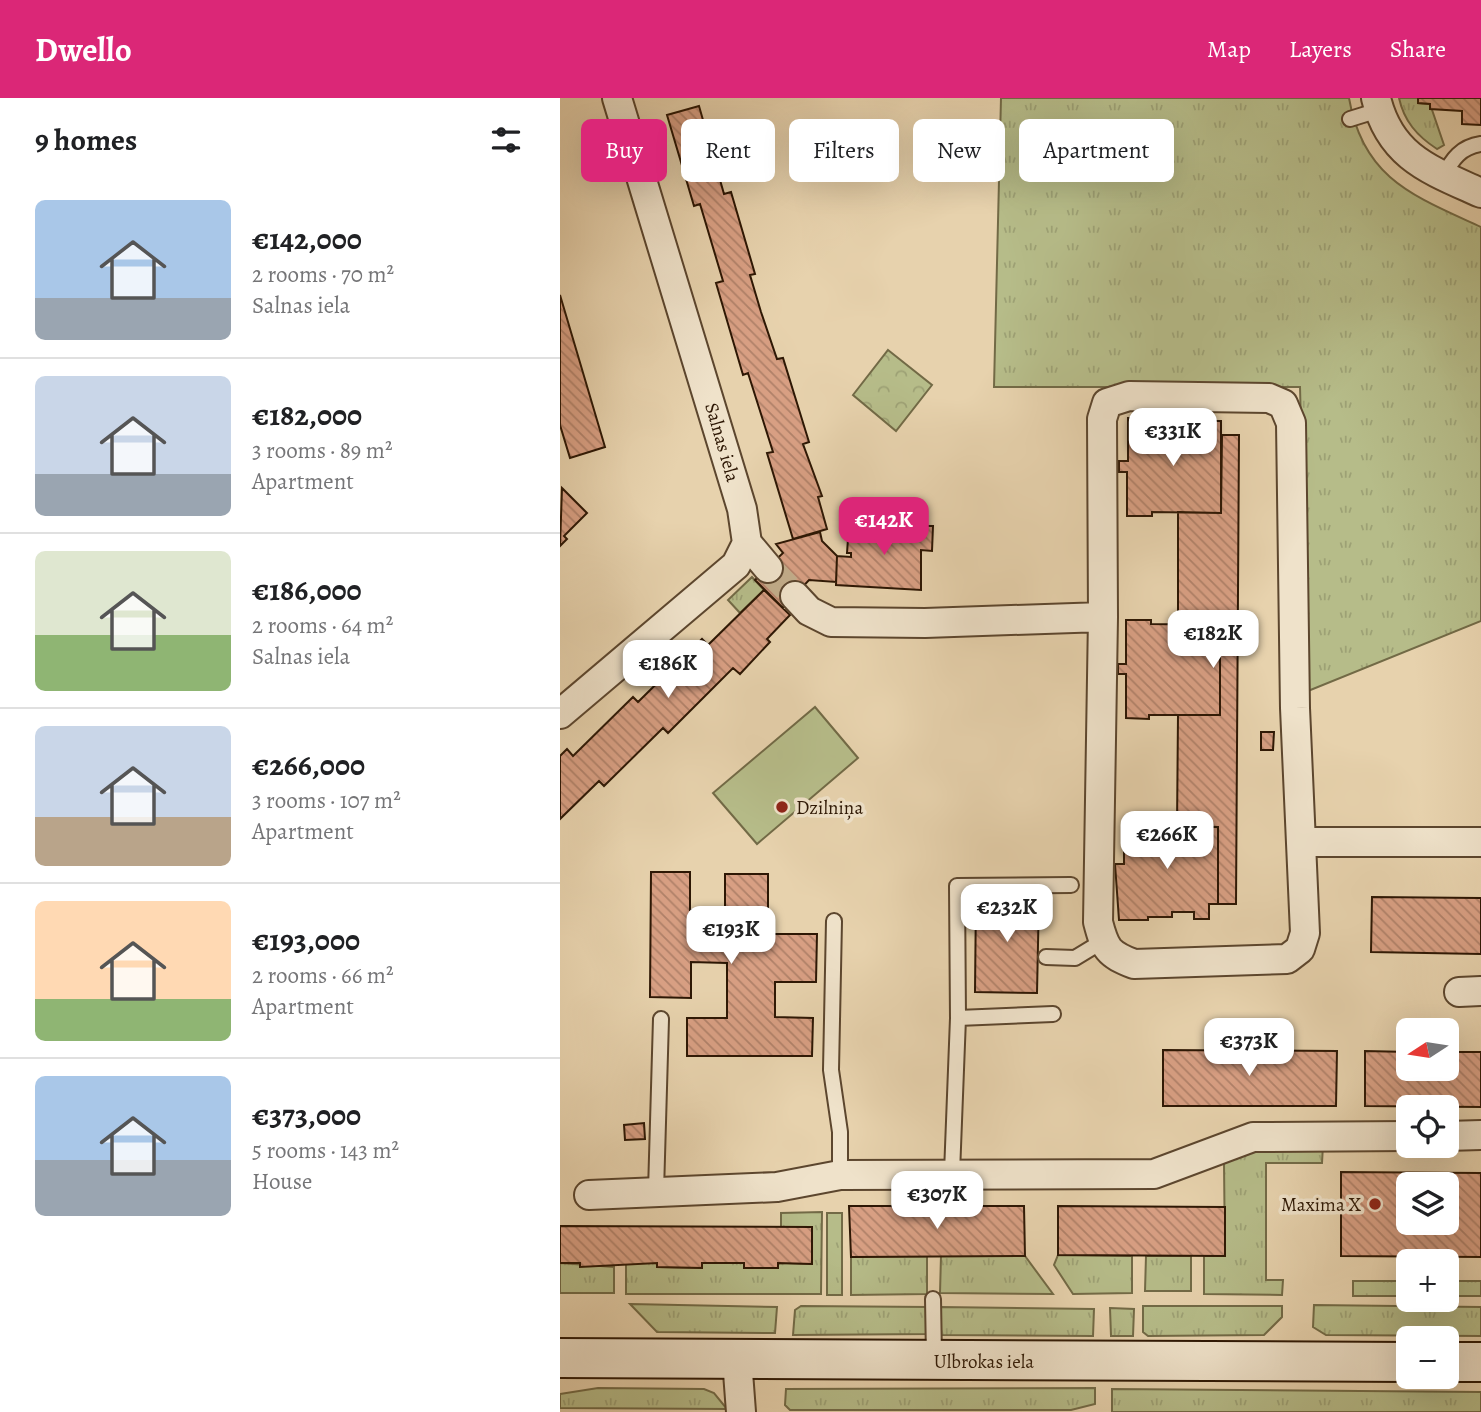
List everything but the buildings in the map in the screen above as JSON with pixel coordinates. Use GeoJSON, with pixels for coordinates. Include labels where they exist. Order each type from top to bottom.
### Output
{"type":"FeatureCollection","features":[{"type":"Feature","properties":{"kind":"main road","name":"Ulbrokas iela"},"geometry":{"type":"LineString","coordinates":[[560,1358],[1396,1362]]}},
{"type":"Feature","properties":{"kind":"main road"},"geometry":{"type":"LineString","coordinates":[[1459,1362],[1481,1362]]}},
{"type":"Feature","properties":{"kind":"street","name":"Salnas iela"},"geometry":{"type":"LineString","coordinates":[[617,98],[724,443],[743,509],[747,543]]}},
{"type":"Feature","properties":{"kind":"street"},"geometry":{"type":"LineString","coordinates":[[1378,104],[1384,127],[1414,159],[1481,192]]}},
{"type":"Feature","properties":{"kind":"street"},"geometry":{"type":"LineString","coordinates":[[1143,397],[1269,398],[1283,404],[1291,423],[1295,708],[1305,933],[1300,949],[1287,958],[1134,964],[1112,956],[1103,941],[1098,922],[1103,617],[1102,419],[1107,402],[1143,397]]}},
{"type":"Feature","properties":{"kind":"street"},"geometry":{"type":"LineString","coordinates":[[560,714],[736,565],[747,543],[768,568]]}},
{"type":"Feature","properties":{"kind":"street"},"geometry":{"type":"LineString","coordinates":[[795,596],[808,611],[831,622],[925,623],[1103,617]]}},
{"type":"Feature","properties":{"kind":"street"},"geometry":{"type":"LineString","coordinates":[[1303,842],[1481,842]]}},
{"type":"Feature","properties":{"kind":"street"},"geometry":{"type":"LineString","coordinates":[[1459,1136],[1481,1135]]}},
{"type":"Feature","properties":{"kind":"street"},"geometry":{"type":"LineString","coordinates":[[589,1195],[777,1187],[840,1175],[952,1172],[1154,1174],[1253,1137],[1396,1136]]}},
{"type":"Feature","properties":{"kind":"street"},"geometry":{"type":"LineString","coordinates":[[737,1359],[741,1412]]}},
{"type":"Feature","properties":{"kind":"lane"},"geometry":{"type":"LineString","coordinates":[[1350,119],[1378,104]]}},
{"type":"Feature","properties":{"kind":"lane"},"geometry":{"type":"LineString","coordinates":[[1444,176],[1452,159],[1471,145],[1481,144]]}},
{"type":"Feature","properties":{"kind":"lane"},"geometry":{"type":"LineString","coordinates":[[952,1172],[958,1018],[957,886],[1071,884]]}},
{"type":"Feature","properties":{"kind":"lane"},"geometry":{"type":"LineString","coordinates":[[834,921],[831,1070],[840,1132],[840,1175]]}},
{"type":"Feature","properties":{"kind":"lane"},"geometry":{"type":"LineString","coordinates":[[1046,957],[1075,958],[1103,941]]}},
{"type":"Feature","properties":{"kind":"lane"},"geometry":{"type":"LineString","coordinates":[[958,1018],[1053,1014]]}},
{"type":"Feature","properties":{"kind":"lane"},"geometry":{"type":"LineString","coordinates":[[656,1191],[661,1019]]}},
{"type":"Feature","properties":{"kind":"lane"},"geometry":{"type":"LineString","coordinates":[[933,1299],[934,1361]]}},
{"type":"Feature","properties":{"kind":"green space"},"geometry":{"type":"Polygon","coordinates":[[[1001,98],[1349,98],[1356,126],[1366,148],[1379,166],[1413,194],[1481,227],[1481,621],[1308,691],[1300,387],[994,387],[999,182],[1005,182],[1005,119],[1000,119],[1001,98]]]}},
{"type":"Feature","properties":{"kind":"green space"},"geometry":{"type":"Polygon","coordinates":[[[1399,98],[1418,98],[1418,103],[1430,104],[1444,145],[1437,149],[1423,139],[1408,121],[1399,98]]]}},
{"type":"Feature","properties":{"kind":"green space"},"geometry":{"type":"Polygon","coordinates":[[[888,350],[932,385],[896,431],[853,395],[888,350]]]}},
{"type":"Feature","properties":{"kind":"green space"},"geometry":{"type":"Polygon","coordinates":[[[752,577],[764,590],[740,613],[728,600],[752,577]]]}},
{"type":"Feature","properties":{"kind":"green space"},"geometry":{"type":"Polygon","coordinates":[[[815,707],[858,758],[757,844],[713,793],[815,707]]]}},
{"type":"Feature","properties":{"kind":"green space"},"geometry":{"type":"Polygon","coordinates":[[[1323,1145],[1322,1163],[1266,1163],[1266,1280],[1283,1280],[1282,1295],[1204,1294],[1204,1256],[1225,1256],[1224,1163],[1264,1146],[1323,1145]]]}},
{"type":"Feature","properties":{"kind":"green space"},"geometry":{"type":"Polygon","coordinates":[[[822,1212],[821,1294],[626,1294],[626,1263],[701,1268],[702,1263],[744,1263],[745,1268],[778,1268],[778,1263],[812,1264],[812,1227],[781,1227],[781,1213],[822,1212]]]}},
{"type":"Feature","properties":{"kind":"green space"},"geometry":{"type":"Polygon","coordinates":[[[827,1213],[842,1213],[842,1295],[827,1295],[827,1213]]]}},
{"type":"Feature","properties":{"kind":"green space"},"geometry":{"type":"Polygon","coordinates":[[[1058,1255],[1132,1256],[1132,1293],[1073,1294],[1054,1265],[1058,1255]]]}},
{"type":"Feature","properties":{"kind":"green space"},"geometry":{"type":"Polygon","coordinates":[[[927,1256],[927,1294],[851,1295],[851,1257],[927,1256]]]}},
{"type":"Feature","properties":{"kind":"green space"},"geometry":{"type":"Polygon","coordinates":[[[941,1256],[1025,1256],[1053,1294],[940,1293],[941,1256]]]}},
{"type":"Feature","properties":{"kind":"green space"},"geometry":{"type":"Polygon","coordinates":[[[1146,1256],[1191,1256],[1191,1291],[1145,1291],[1146,1256]]]}},
{"type":"Feature","properties":{"kind":"green space"},"geometry":{"type":"Polygon","coordinates":[[[560,1263],[614,1267],[614,1293],[560,1293],[560,1263]]]}},
{"type":"Feature","properties":{"kind":"green space"},"geometry":{"type":"Polygon","coordinates":[[[1353,1281],[1396,1281],[1396,1296],[1353,1296],[1353,1281]]]}},
{"type":"Feature","properties":{"kind":"green space"},"geometry":{"type":"Polygon","coordinates":[[[1459,1281],[1481,1281],[1481,1296],[1459,1296],[1459,1281]]]}},
{"type":"Feature","properties":{"kind":"green space"},"geometry":{"type":"Polygon","coordinates":[[[630,1304],[777,1307],[775,1333],[657,1332],[630,1304]]]}},
{"type":"Feature","properties":{"kind":"green space"},"geometry":{"type":"Polygon","coordinates":[[[1314,1305],[1396,1306],[1396,1312],[1459,1312],[1459,1307],[1481,1307],[1481,1336],[1459,1336],[1459,1326],[1396,1326],[1396,1335],[1326,1335],[1313,1327],[1314,1305]]]}},
{"type":"Feature","properties":{"kind":"green space"},"geometry":{"type":"Polygon","coordinates":[[[801,1306],[928,1307],[928,1334],[793,1335],[795,1310],[801,1306]]]}},
{"type":"Feature","properties":{"kind":"green space"},"geometry":{"type":"Polygon","coordinates":[[[1143,1306],[1282,1306],[1282,1317],[1264,1335],[1148,1336],[1143,1332],[1143,1306]]]}},
{"type":"Feature","properties":{"kind":"green space"},"geometry":{"type":"Polygon","coordinates":[[[940,1307],[1094,1309],[1093,1336],[941,1335],[940,1307]]]}},
{"type":"Feature","properties":{"kind":"green space"},"geometry":{"type":"Polygon","coordinates":[[[1110,1308],[1134,1309],[1133,1336],[1111,1336],[1110,1308]]]}},
{"type":"Feature","properties":{"kind":"green space"},"geometry":{"type":"Polygon","coordinates":[[[598,1388],[704,1389],[714,1393],[727,1409],[560,1408],[560,1394],[598,1388]]]}},
{"type":"Feature","properties":{"kind":"green space"},"geometry":{"type":"Polygon","coordinates":[[[1095,1388],[1095,1404],[1071,1410],[790,1410],[785,1405],[786,1389],[1095,1388]]]}},
{"type":"Feature","properties":{"kind":"green space"},"geometry":{"type":"Polygon","coordinates":[[[1112,1389],[1481,1392],[1481,1412],[1112,1412],[1112,1389]]]}},
{"type":"Feature","properties":{"kind":"tunnel"},"geometry":{"type":"LineString","coordinates":[[768,568],[795,596]]}},
{"type":"Feature","properties":{"kind":"place","name":"Dzilniņa"},"geometry":{"type":"Point","coordinates":[782,807]}},
{"type":"Feature","properties":{"kind":"place","name":"Maxima X"},"geometry":{"type":"Point","coordinates":[1375,1204]}}]}
